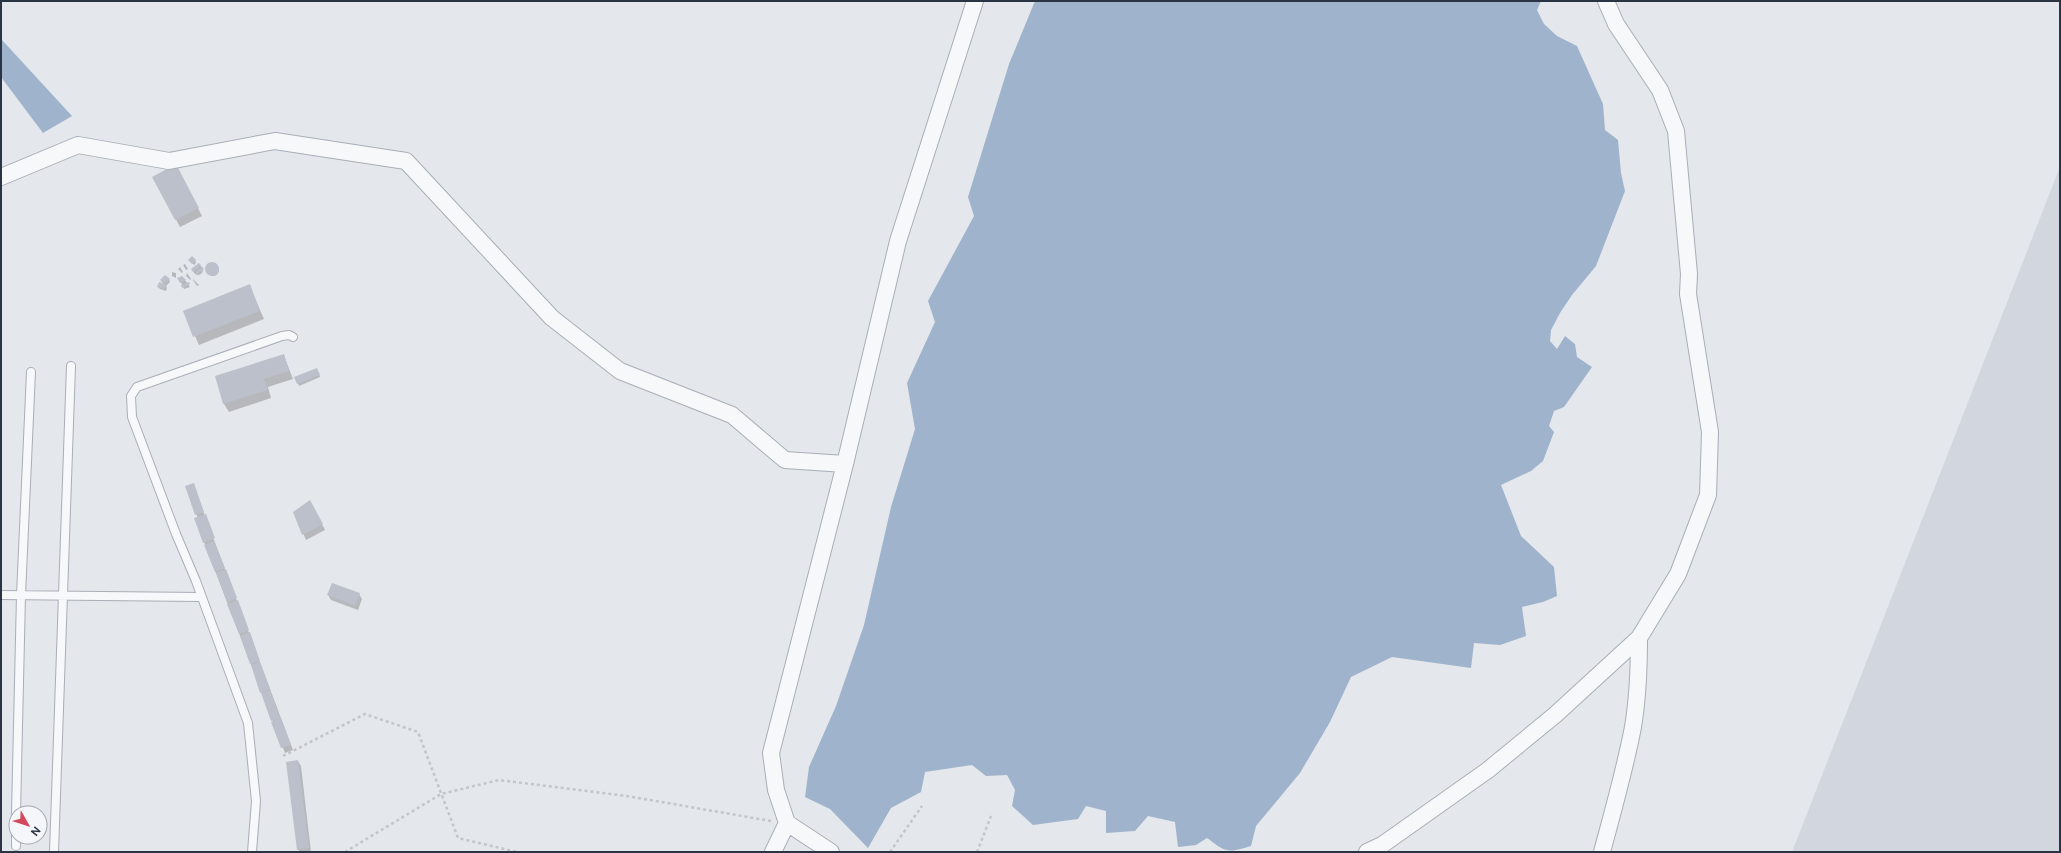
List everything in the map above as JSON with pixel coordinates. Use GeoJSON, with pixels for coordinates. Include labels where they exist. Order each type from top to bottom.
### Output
{"type":"FeatureCollection","features":[{"type":"Feature","properties":{"kind":"street"},"geometry":{"type":"LineString","coordinates":[[831,852],[787,823],[776,790],[771,753],[845,464],[898,241],[975,1]]}},
{"type":"Feature","properties":{"kind":"street"},"geometry":{"type":"LineString","coordinates":[[1367,852],[1382,845],[1488,770],[1555,715],[1640,638],[1678,574],[1708,495],[1710,432],[1688,294],[1689,274],[1676,131],[1660,90],[1616,24],[1606,1]]}},
{"type":"Feature","properties":{"kind":"street"},"geometry":{"type":"LineString","coordinates":[[1,177],[78,145],[169,161],[275,141],[406,161],[552,318],[620,371],[732,415],[785,460],[845,464]]}},
{"type":"Feature","properties":{"kind":"street"},"geometry":{"type":"LineString","coordinates":[[1602,852],[1617,799],[1633,726],[1638,684],[1640,638]]}},
{"type":"Feature","properties":{"kind":"street"},"geometry":{"type":"LineString","coordinates":[[773,852],[787,823]]}},
{"type":"Feature","properties":{"kind":"lane"},"geometry":{"type":"LineString","coordinates":[[252,852],[256,802],[248,723],[202,597],[176,534],[132,417],[131,396],[137,387],[210,360],[289,334],[293,338]]}},
{"type":"Feature","properties":{"kind":"lane"},"geometry":{"type":"LineString","coordinates":[[54,852],[71,366]]}},
{"type":"Feature","properties":{"kind":"lane"},"geometry":{"type":"LineString","coordinates":[[16,805],[21,595],[31,372]]}},
{"type":"Feature","properties":{"kind":"lane"},"geometry":{"type":"LineString","coordinates":[[1,595],[202,597]]}},
{"type":"Feature","properties":{"kind":"path"},"geometry":{"type":"LineString","coordinates":[[283,756],[365,714],[418,732],[458,838],[517,852]]}},
{"type":"Feature","properties":{"kind":"path"},"geometry":{"type":"LineString","coordinates":[[345,852],[441,794],[499,780],[627,796],[787,823]]}},
{"type":"Feature","properties":{"kind":"path"},"geometry":{"type":"LineString","coordinates":[[890,852],[922,806]]}},
{"type":"Feature","properties":{"kind":"path"},"geometry":{"type":"LineString","coordinates":[[977,852],[991,816]]}},
{"type":"Feature","properties":{"kind":"shaded area"},"geometry":{"type":"Polygon","coordinates":[[[2060,167],[2060,852],[1792,852],[2060,167]]]}},
{"type":"Feature","properties":{"kind":"water"},"geometry":{"type":"Polygon","coordinates":[[[1035,1],[1541,1],[1537,10],[1544,24],[1557,36],[1577,46],[1603,104],[1605,130],[1618,140],[1621,173],[1625,191],[1596,266],[1572,295],[1551,330],[1550,341],[1557,349],[1565,336],[1575,344],[1577,357],[1592,367],[1564,407],[1554,411],[1549,426],[1554,432],[1543,461],[1531,471],[1501,485],[1521,536],[1554,567],[1557,596],[1543,602],[1522,607],[1526,636],[1500,645],[1474,643],[1471,668],[1392,657],[1351,677],[1330,722],[1300,773],[1256,826],[1251,846],[1237,850],[1223,849],[1207,838],[1196,845],[1178,847],[1175,822],[1148,816],[1135,831],[1106,833],[1106,811],[1086,806],[1078,819],[1033,825],[1012,806],[1015,790],[1007,775],[986,776],[972,765],[925,772],[921,792],[891,808],[868,848],[830,809],[805,797],[809,767],[836,706],[864,625],[891,507],[915,429],[907,383],[935,322],[928,301],[974,216],[968,197],[1009,64],[1035,1]]]}},
{"type":"Feature","properties":{"kind":"water"},"geometry":{"type":"Polygon","coordinates":[[[1,40],[72,116],[43,133],[1,77],[1,40]]]}},
{"type":"Feature","properties":{"kind":"building"},"geometry":{"type":"Polygon","coordinates":[[[176,164],[199,208],[175,220],[152,177],[176,164]]]}},
{"type":"Feature","properties":{"kind":"building"},"geometry":{"type":"Polygon","coordinates":[[[192,256],[196,260],[192,264],[188,260],[192,256]]]}},
{"type":"Feature","properties":{"kind":"building"},"geometry":{"type":"Polygon","coordinates":[[[212,262],[217,264],[219,269],[217,274],[212,276],[207,274],[205,269],[207,264],[212,262]]]}},
{"type":"Feature","properties":{"kind":"building"},"geometry":{"type":"Polygon","coordinates":[[[199,263],[201,265],[193,272],[191,269],[199,263]]]}},
{"type":"Feature","properties":{"kind":"building"},"geometry":{"type":"Polygon","coordinates":[[[202,267],[204,269],[196,275],[195,273],[202,267]]]}},
{"type":"Feature","properties":{"kind":"building"},"geometry":{"type":"Polygon","coordinates":[[[165,275],[170,279],[165,283],[160,280],[165,275]]]}},
{"type":"Feature","properties":{"kind":"building"},"geometry":{"type":"Polygon","coordinates":[[[182,276],[186,280],[180,283],[177,278],[182,276]]]}},
{"type":"Feature","properties":{"kind":"building"},"geometry":{"type":"Polygon","coordinates":[[[159,282],[167,285],[164,289],[157,287],[159,282]]]}},
{"type":"Feature","properties":{"kind":"building"},"geometry":{"type":"Polygon","coordinates":[[[189,282],[190,284],[182,288],[181,285],[189,282]]]}},
{"type":"Feature","properties":{"kind":"building"},"geometry":{"type":"Polygon","coordinates":[[[250,284],[260,311],[193,337],[183,311],[250,284]]]}},
{"type":"Feature","properties":{"kind":"building"},"geometry":{"type":"Polygon","coordinates":[[[284,354],[289,371],[264,379],[268,390],[223,404],[215,376],[284,354]]]}},
{"type":"Feature","properties":{"kind":"building"},"geometry":{"type":"Polygon","coordinates":[[[317,368],[320,375],[297,384],[294,377],[317,368]]]}},
{"type":"Feature","properties":{"kind":"building"},"geometry":{"type":"Polygon","coordinates":[[[194,483],[204,512],[195,515],[185,486],[194,483]]]}},
{"type":"Feature","properties":{"kind":"building"},"geometry":{"type":"Polygon","coordinates":[[[310,500],[323,524],[302,535],[293,512],[310,500]]]}},
{"type":"Feature","properties":{"kind":"building"},"geometry":{"type":"Polygon","coordinates":[[[206,514],[215,538],[203,543],[194,518],[206,514]]]}},
{"type":"Feature","properties":{"kind":"building"},"geometry":{"type":"Polygon","coordinates":[[[214,541],[225,568],[215,572],[204,545],[214,541]]]}},
{"type":"Feature","properties":{"kind":"building"},"geometry":{"type":"Polygon","coordinates":[[[226,569],[237,598],[227,602],[216,573],[226,569]]]}},
{"type":"Feature","properties":{"kind":"building"},"geometry":{"type":"Polygon","coordinates":[[[332,583],[360,593],[355,606],[327,595],[332,583]]]}},
{"type":"Feature","properties":{"kind":"building"},"geometry":{"type":"Polygon","coordinates":[[[238,600],[249,630],[239,634],[227,604],[238,600]]]}},
{"type":"Feature","properties":{"kind":"building"},"geometry":{"type":"Polygon","coordinates":[[[250,632],[260,661],[250,664],[240,636],[250,632]]]}},
{"type":"Feature","properties":{"kind":"building"},"geometry":{"type":"Polygon","coordinates":[[[260,662],[270,689],[260,693],[251,665],[260,662]]]}},
{"type":"Feature","properties":{"kind":"building"},"geometry":{"type":"Polygon","coordinates":[[[270,690],[280,718],[271,721],[261,693],[270,690]]]}},
{"type":"Feature","properties":{"kind":"building"},"geometry":{"type":"Polygon","coordinates":[[[281,718],[291,745],[281,748],[271,722],[281,718]]]}},
{"type":"Feature","properties":{"kind":"building"},"geometry":{"type":"Polygon","coordinates":[[[298,760],[309,848],[297,850],[286,762],[298,760]]]}}]}
